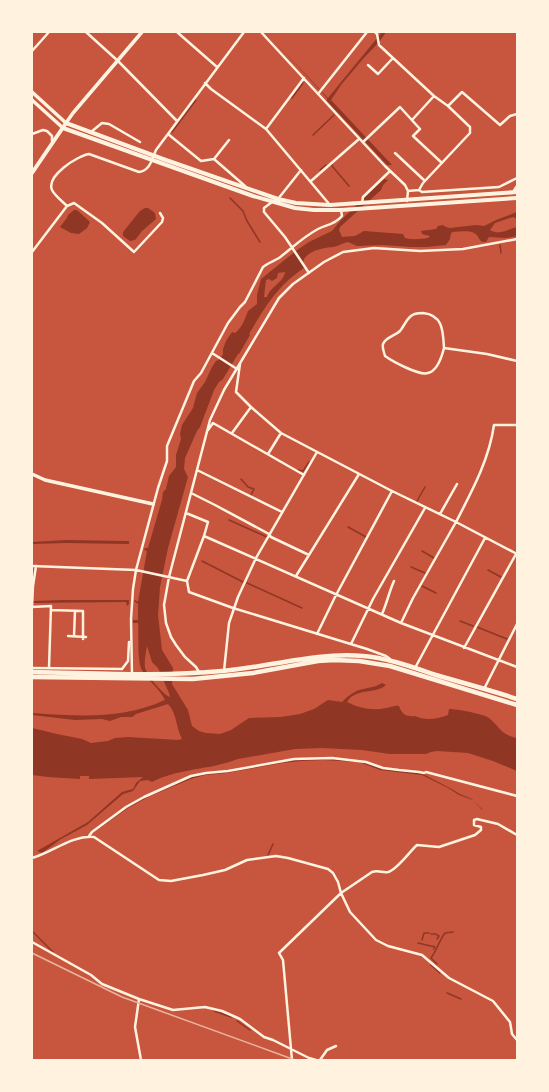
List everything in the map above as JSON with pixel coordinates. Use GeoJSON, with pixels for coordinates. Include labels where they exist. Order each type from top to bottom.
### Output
{"type":"FeatureCollection","features":[{"type":"Feature","properties":{"kind":"highway"},"geometry":{"type":"LineString","coordinates":[[199,676],[323,656],[365,656],[391,661],[517,699]]}},
{"type":"Feature","properties":{"kind":"highway"},"geometry":{"type":"LineString","coordinates":[[32,677],[199,676],[253,673],[318,661],[359,661],[390,666],[517,705]]}},
{"type":"Feature","properties":{"kind":"highway"},"geometry":{"type":"LineString","coordinates":[[32,672],[134,677]]}},
{"type":"Feature","properties":{"kind":"main road"},"geometry":{"type":"LineString","coordinates":[[32,173],[66,123],[152,158],[272,202],[296,208],[341,210],[516,198]]}},
{"type":"Feature","properties":{"kind":"main road"},"geometry":{"type":"LineString","coordinates":[[62,128],[296,203],[330,205],[407,201],[515,192]]}},
{"type":"Feature","properties":{"kind":"street"},"geometry":{"type":"LineString","coordinates":[[32,52],[48,32]]}},
{"type":"Feature","properties":{"kind":"street"},"geometry":{"type":"LineString","coordinates":[[86,32],[118,61],[177,121]]}},
{"type":"Feature","properties":{"kind":"street"},"geometry":{"type":"LineString","coordinates":[[32,92],[66,123],[72,113],[142,32]]}},
{"type":"Feature","properties":{"kind":"street"},"geometry":{"type":"LineString","coordinates":[[177,32],[217,67]]}},
{"type":"Feature","properties":{"kind":"street"},"geometry":{"type":"LineString","coordinates":[[67,206],[54,194],[52,190],[52,183],[55,176],[81,155],[89,154],[138,172],[143,172],[147,169],[152,158],[177,121],[244,32]]}},
{"type":"Feature","properties":{"kind":"street"},"geometry":{"type":"LineString","coordinates":[[261,32],[359,139],[405,185],[408,191],[407,201]]}},
{"type":"Feature","properties":{"kind":"street"},"geometry":{"type":"LineString","coordinates":[[318,94],[367,32]]}},
{"type":"Feature","properties":{"kind":"street"},"geometry":{"type":"LineString","coordinates":[[375,32],[377,34],[379,45],[470,127],[470,133],[425,181],[419,190]]}},
{"type":"Feature","properties":{"kind":"street"},"geometry":{"type":"LineString","coordinates":[[368,65],[378,74],[393,58]]}},
{"type":"Feature","properties":{"kind":"street"},"geometry":{"type":"LineString","coordinates":[[266,129],[304,78]]}},
{"type":"Feature","properties":{"kind":"street"},"geometry":{"type":"LineString","coordinates":[[205,83],[266,129],[330,205]]}},
{"type":"Feature","properties":{"kind":"street"},"geometry":{"type":"LineString","coordinates":[[448,106],[462,92],[500,124],[510,116],[517,114]]}},
{"type":"Feature","properties":{"kind":"street"},"geometry":{"type":"LineString","coordinates":[[412,120],[434,96]]}},
{"type":"Feature","properties":{"kind":"street"},"geometry":{"type":"LineString","coordinates":[[32,100],[62,128]]}},
{"type":"Feature","properties":{"kind":"street"},"geometry":{"type":"LineString","coordinates":[[363,142],[400,107],[420,129],[413,136],[442,164]]}},
{"type":"Feature","properties":{"kind":"street"},"geometry":{"type":"LineString","coordinates":[[90,132],[102,124],[109,124],[140,142]]}},
{"type":"Feature","properties":{"kind":"street"},"geometry":{"type":"LineString","coordinates":[[32,134],[43,130],[47,131],[52,136],[52,142]]}},
{"type":"Feature","properties":{"kind":"street"},"geometry":{"type":"LineString","coordinates":[[168,134],[201,161],[214,159],[229,140]]}},
{"type":"Feature","properties":{"kind":"street"},"geometry":{"type":"LineString","coordinates":[[311,181],[359,139]]}},
{"type":"Feature","properties":{"kind":"street"},"geometry":{"type":"LineString","coordinates":[[396,153],[425,181]]}},
{"type":"Feature","properties":{"kind":"street"},"geometry":{"type":"LineString","coordinates":[[214,159],[247,188]]}},
{"type":"Feature","properties":{"kind":"street"},"geometry":{"type":"LineString","coordinates":[[278,198],[301,170]]}},
{"type":"Feature","properties":{"kind":"street"},"geometry":{"type":"LineString","coordinates":[[362,203],[363,197],[390,171]]}},
{"type":"Feature","properties":{"kind":"street"},"geometry":{"type":"LineString","coordinates":[[408,191],[419,190],[422,192],[499,187],[517,178]]}},
{"type":"Feature","properties":{"kind":"street"},"geometry":{"type":"LineString","coordinates":[[515,192],[515,187],[517,186]]}},
{"type":"Feature","properties":{"kind":"street"},"geometry":{"type":"LineString","coordinates":[[272,202],[264,208],[264,212],[292,247],[308,271]]}},
{"type":"Feature","properties":{"kind":"street"},"geometry":{"type":"LineString","coordinates":[[32,252],[67,206],[74,203],[79,205],[134,252],[162,222],[160,213]]}},
{"type":"Feature","properties":{"kind":"street"},"geometry":{"type":"LineString","coordinates":[[32,668],[122,669],[128,661],[133,589],[136,570],[153,504],[167,461],[167,446],[170,436],[194,381],[201,373],[228,323],[248,296],[263,267],[266,264],[278,259],[319,228],[338,221],[342,216],[341,210]]}},
{"type":"Feature","properties":{"kind":"street"},"geometry":{"type":"LineString","coordinates":[[199,676],[196,667],[185,657],[171,637],[166,623],[164,605],[169,577],[207,431],[215,407],[254,338],[280,298],[308,271],[343,252],[374,248],[420,251],[463,249],[517,239]]}},
{"type":"Feature","properties":{"kind":"street"},"geometry":{"type":"LineString","coordinates":[[419,313],[436,317],[443,333],[444,348],[442,357],[434,370],[428,373],[423,373],[395,363],[385,356],[383,346],[384,342],[389,337],[401,329],[409,317],[419,313]]}},
{"type":"Feature","properties":{"kind":"street"},"geometry":{"type":"LineString","coordinates":[[444,348],[487,354],[517,361]]}},
{"type":"Feature","properties":{"kind":"street"},"geometry":{"type":"LineString","coordinates":[[212,353],[237,368]]}},
{"type":"Feature","properties":{"kind":"street"},"geometry":{"type":"LineString","coordinates":[[240,364],[236,392],[281,433],[516,554],[464,648]]}},
{"type":"Feature","properties":{"kind":"street"},"geometry":{"type":"LineString","coordinates":[[232,433],[251,407]]}},
{"type":"Feature","properties":{"kind":"street"},"geometry":{"type":"LineString","coordinates":[[207,431],[213,423],[304,475]]}},
{"type":"Feature","properties":{"kind":"street"},"geometry":{"type":"LineString","coordinates":[[401,623],[456,522],[481,472],[492,438],[494,425],[517,425]]}},
{"type":"Feature","properties":{"kind":"street"},"geometry":{"type":"LineString","coordinates":[[267,454],[281,433]]}},
{"type":"Feature","properties":{"kind":"street"},"geometry":{"type":"LineString","coordinates":[[224,671],[229,623],[233,608],[256,558],[317,452]]}},
{"type":"Feature","properties":{"kind":"street"},"geometry":{"type":"LineString","coordinates":[[197,470],[282,512]]}},
{"type":"Feature","properties":{"kind":"street"},"geometry":{"type":"LineString","coordinates":[[32,474],[45,480],[153,504]]}},
{"type":"Feature","properties":{"kind":"street"},"geometry":{"type":"LineString","coordinates":[[296,576],[359,474]]}},
{"type":"Feature","properties":{"kind":"street"},"geometry":{"type":"LineString","coordinates":[[440,514],[458,484]]}},
{"type":"Feature","properties":{"kind":"street"},"geometry":{"type":"LineString","coordinates":[[318,634],[336,594],[392,491]]}},
{"type":"Feature","properties":{"kind":"street"},"geometry":{"type":"LineString","coordinates":[[191,493],[269,534],[270,537],[309,555]]}},
{"type":"Feature","properties":{"kind":"street"},"geometry":{"type":"LineString","coordinates":[[351,644],[368,608],[425,508]]}},
{"type":"Feature","properties":{"kind":"street"},"geometry":{"type":"LineString","coordinates":[[186,513],[208,522],[188,581],[189,592],[233,608],[351,644],[386,656],[391,661]]}},
{"type":"Feature","properties":{"kind":"street"},"geometry":{"type":"LineString","coordinates":[[204,536],[401,623],[517,667]]}},
{"type":"Feature","properties":{"kind":"street"},"geometry":{"type":"LineString","coordinates":[[415,668],[485,538]]}},
{"type":"Feature","properties":{"kind":"street"},"geometry":{"type":"LineString","coordinates":[[32,566],[136,570],[188,581]]}},
{"type":"Feature","properties":{"kind":"street"},"geometry":{"type":"LineString","coordinates":[[36,566],[32,607],[51,606],[49,668]]}},
{"type":"Feature","properties":{"kind":"street"},"geometry":{"type":"LineString","coordinates":[[382,614],[394,581]]}},
{"type":"Feature","properties":{"kind":"street"},"geometry":{"type":"LineString","coordinates":[[51,610],[83,611],[84,637],[68,636]]}},
{"type":"Feature","properties":{"kind":"street"},"geometry":{"type":"LineString","coordinates":[[74,636],[76,611]]}},
{"type":"Feature","properties":{"kind":"street"},"geometry":{"type":"LineString","coordinates":[[484,688],[517,624]]}},
{"type":"Feature","properties":{"kind":"street"},"geometry":{"type":"LineString","coordinates":[[130,635],[134,677]]}},
{"type":"Feature","properties":{"kind":"street"},"geometry":{"type":"LineString","coordinates":[[88,836],[126,807],[153,792],[190,776],[294,759],[332,758],[366,762],[383,768],[426,772],[517,796]]}},
{"type":"Feature","properties":{"kind":"street"},"geometry":{"type":"LineString","coordinates":[[292,1060],[283,960],[278,953],[341,893],[372,872],[378,870],[390,872],[417,845],[439,847],[479,833],[481,831],[481,827],[474,825],[474,820],[477,819],[498,824],[517,835]]}},
{"type":"Feature","properties":{"kind":"street"},"geometry":{"type":"LineString","coordinates":[[32,858],[42,856],[67,842],[88,836],[98,839],[159,880],[171,881],[203,875],[225,870],[247,860],[276,856],[328,869],[333,873],[338,882],[341,893],[350,912],[376,940],[388,946],[422,955],[449,978],[493,1001],[510,1022],[512,1034],[517,1040]]}},
{"type":"Feature","properties":{"kind":"street"},"geometry":{"type":"LineString","coordinates":[[32,942],[91,975],[102,984],[138,999],[173,1010],[205,1007],[222,1011],[240,1019],[264,1037],[273,1040],[291,1052],[316,1060]]}},
{"type":"Feature","properties":{"kind":"street"},"geometry":{"type":"LineString","coordinates":[[138,999],[136,1027],[141,1060]]}},
{"type":"Feature","properties":{"kind":"street"},"geometry":{"type":"LineString","coordinates":[[320,1060],[327,1050],[336,1046]]}},
{"type":"Feature","properties":{"kind":"shaded area"},"geometry":{"type":"Polygon","coordinates":[[[382,32],[386,32],[380,41],[341,85],[331,100],[392,165],[387,165],[327,101],[327,98],[276,43],[328,98],[382,32]]]}},
{"type":"Feature","properties":{"kind":"shaded area"},"geometry":{"type":"Polygon","coordinates":[[[384,179],[388,180],[383,185],[381,190],[340,227],[339,230],[342,237],[355,236],[364,231],[403,234],[405,238],[411,239],[428,238],[430,236],[422,234],[421,231],[436,229],[438,226],[443,225],[450,228],[476,225],[484,226],[517,212],[517,219],[513,217],[495,223],[490,230],[493,232],[504,232],[517,227],[517,236],[506,238],[489,237],[486,242],[483,242],[476,234],[472,232],[453,232],[451,233],[450,239],[446,245],[427,247],[383,245],[357,246],[346,242],[335,247],[325,248],[310,253],[304,259],[304,268],[286,282],[272,298],[249,334],[250,335],[239,354],[214,390],[200,427],[185,458],[184,469],[188,477],[168,548],[160,587],[158,615],[162,650],[173,668],[172,684],[188,710],[192,726],[199,731],[206,733],[220,734],[231,730],[249,718],[281,717],[300,714],[314,709],[328,700],[342,702],[355,692],[382,683],[386,685],[377,690],[355,694],[347,702],[356,706],[371,709],[399,706],[405,715],[423,719],[432,719],[448,715],[449,709],[486,716],[504,733],[517,738],[517,771],[468,753],[437,751],[426,754],[390,754],[362,750],[322,748],[295,749],[238,759],[227,763],[184,771],[162,777],[152,782],[148,780],[140,781],[133,791],[123,794],[87,825],[61,839],[42,853],[37,851],[88,822],[122,792],[133,789],[136,783],[143,777],[89,779],[89,776],[80,776],[80,779],[32,775],[32,728],[82,739],[91,743],[128,737],[182,739],[175,716],[168,704],[136,714],[132,717],[121,717],[110,721],[102,719],[75,720],[32,715],[32,713],[66,715],[116,714],[132,711],[165,700],[140,666],[138,623],[133,623],[133,620],[138,620],[138,604],[134,601],[135,600],[138,602],[147,551],[144,550],[145,548],[148,548],[163,492],[166,489],[169,476],[176,467],[176,455],[181,439],[180,434],[182,425],[193,408],[197,393],[205,382],[212,367],[223,354],[226,341],[232,332],[235,333],[240,329],[248,311],[257,304],[257,295],[261,279],[297,250],[309,242],[332,231],[341,220],[384,179]],[[285,272],[278,273],[277,278],[272,281],[269,279],[266,280],[264,297],[267,297],[271,290],[282,279],[285,272]],[[147,646],[145,668],[156,684],[170,697],[158,668],[152,662],[147,646]]]}},
{"type":"Feature","properties":{"kind":"shaded area"},"geometry":{"type":"Polygon","coordinates":[[[148,208],[155,213],[156,219],[142,231],[135,240],[130,241],[123,236],[123,232],[140,211],[148,208]]]}},
{"type":"Feature","properties":{"kind":"shaded area"},"geometry":{"type":"Polygon","coordinates":[[[74,210],[77,210],[90,222],[87,228],[79,234],[71,233],[60,227],[68,215],[74,210]]]}},
{"type":"Feature","properties":{"kind":"shaded area"},"geometry":{"type":"Polygon","coordinates":[[[66,540],[129,541],[129,544],[32,544],[32,542],[66,540]]]}},
{"type":"Feature","properties":{"kind":"shaded area"},"geometry":{"type":"Polygon","coordinates":[[[129,600],[129,604],[127,606],[126,602],[32,603],[32,601],[129,600]]]}},
{"type":"Feature","properties":{"kind":"shaded area"},"geometry":{"type":"Polygon","coordinates":[[[333,759],[367,762],[383,769],[421,773],[473,800],[459,795],[422,775],[380,770],[359,762],[323,760],[301,761],[205,775],[191,779],[150,796],[128,808],[92,833],[131,805],[144,798],[197,775],[297,760],[333,759]]]}},
{"type":"Feature","properties":{"kind":"waterway"},"geometry":{"type":"LineString","coordinates":[[292,98],[303,83]]}},
{"type":"Feature","properties":{"kind":"waterway"},"geometry":{"type":"LineString","coordinates":[[172,132],[196,100]]}},
{"type":"Feature","properties":{"kind":"waterway"},"geometry":{"type":"LineString","coordinates":[[313,135],[334,115]]}},
{"type":"Feature","properties":{"kind":"waterway"},"geometry":{"type":"LineString","coordinates":[[332,164],[332,166],[349,186]]}},
{"type":"Feature","properties":{"kind":"waterway"},"geometry":{"type":"LineString","coordinates":[[320,170],[326,165]]}},
{"type":"Feature","properties":{"kind":"waterway"},"geometry":{"type":"LineString","coordinates":[[230,198],[243,211],[247,221],[260,242]]}},
{"type":"Feature","properties":{"kind":"waterway"},"geometry":{"type":"LineString","coordinates":[[500,245],[501,253]]}},
{"type":"Feature","properties":{"kind":"waterway"},"geometry":{"type":"LineString","coordinates":[[298,470],[303,471],[309,462]]}},
{"type":"Feature","properties":{"kind":"waterway"},"geometry":{"type":"LineString","coordinates":[[241,479],[248,487],[254,489],[251,495]]}},
{"type":"Feature","properties":{"kind":"waterway"},"geometry":{"type":"LineString","coordinates":[[417,501],[425,487]]}},
{"type":"Feature","properties":{"kind":"waterway"},"geometry":{"type":"LineString","coordinates":[[229,520],[267,537]]}},
{"type":"Feature","properties":{"kind":"waterway"},"geometry":{"type":"LineString","coordinates":[[348,527],[366,537]]}},
{"type":"Feature","properties":{"kind":"waterway"},"geometry":{"type":"LineString","coordinates":[[422,551],[434,558]]}},
{"type":"Feature","properties":{"kind":"waterway"},"geometry":{"type":"LineString","coordinates":[[202,561],[243,582]]}},
{"type":"Feature","properties":{"kind":"waterway"},"geometry":{"type":"LineString","coordinates":[[411,567],[425,573]]}},
{"type":"Feature","properties":{"kind":"waterway"},"geometry":{"type":"LineString","coordinates":[[488,570],[501,577]]}},
{"type":"Feature","properties":{"kind":"waterway"},"geometry":{"type":"LineString","coordinates":[[247,583],[302,608]]}},
{"type":"Feature","properties":{"kind":"waterway"},"geometry":{"type":"LineString","coordinates":[[422,586],[436,593]]}},
{"type":"Feature","properties":{"kind":"waterway"},"geometry":{"type":"LineString","coordinates":[[460,621],[473,626]]}},
{"type":"Feature","properties":{"kind":"waterway"},"geometry":{"type":"LineString","coordinates":[[477,627],[507,639]]}},
{"type":"Feature","properties":{"kind":"waterway"},"geometry":{"type":"LineString","coordinates":[[268,855],[273,844]]}},
{"type":"Feature","properties":{"kind":"waterway"},"geometry":{"type":"LineString","coordinates":[[32,931],[53,952]]}},
{"type":"Feature","properties":{"kind":"waterway"},"geometry":{"type":"LineString","coordinates":[[437,964],[431,958],[445,933],[453,932]]}},
{"type":"Feature","properties":{"kind":"waterway"},"geometry":{"type":"LineString","coordinates":[[422,940],[424,933],[429,933]]}},
{"type":"Feature","properties":{"kind":"waterway"},"geometry":{"type":"LineString","coordinates":[[431,934],[436,934]]}},
{"type":"Feature","properties":{"kind":"waterway"},"geometry":{"type":"LineString","coordinates":[[437,935],[439,936],[437,939]]}},
{"type":"Feature","properties":{"kind":"waterway"},"geometry":{"type":"LineString","coordinates":[[418,943],[435,947],[434,949]]}},
{"type":"Feature","properties":{"kind":"waterway"},"geometry":{"type":"LineString","coordinates":[[431,965],[440,973]]}},
{"type":"Feature","properties":{"kind":"waterway"},"geometry":{"type":"LineString","coordinates":[[447,993],[461,999]]}},
{"type":"Feature","properties":{"kind":"waterway"},"geometry":{"type":"LineString","coordinates":[[214,1011],[231,1017]]}},
{"type":"Feature","properties":{"kind":"waterway"},"geometry":{"type":"LineString","coordinates":[[237,1021],[250,1030]]}},
{"type":"Feature","properties":{"kind":"railway"},"geometry":{"type":"LineString","coordinates":[[32,953],[122,997],[295,1060]]}}]}
